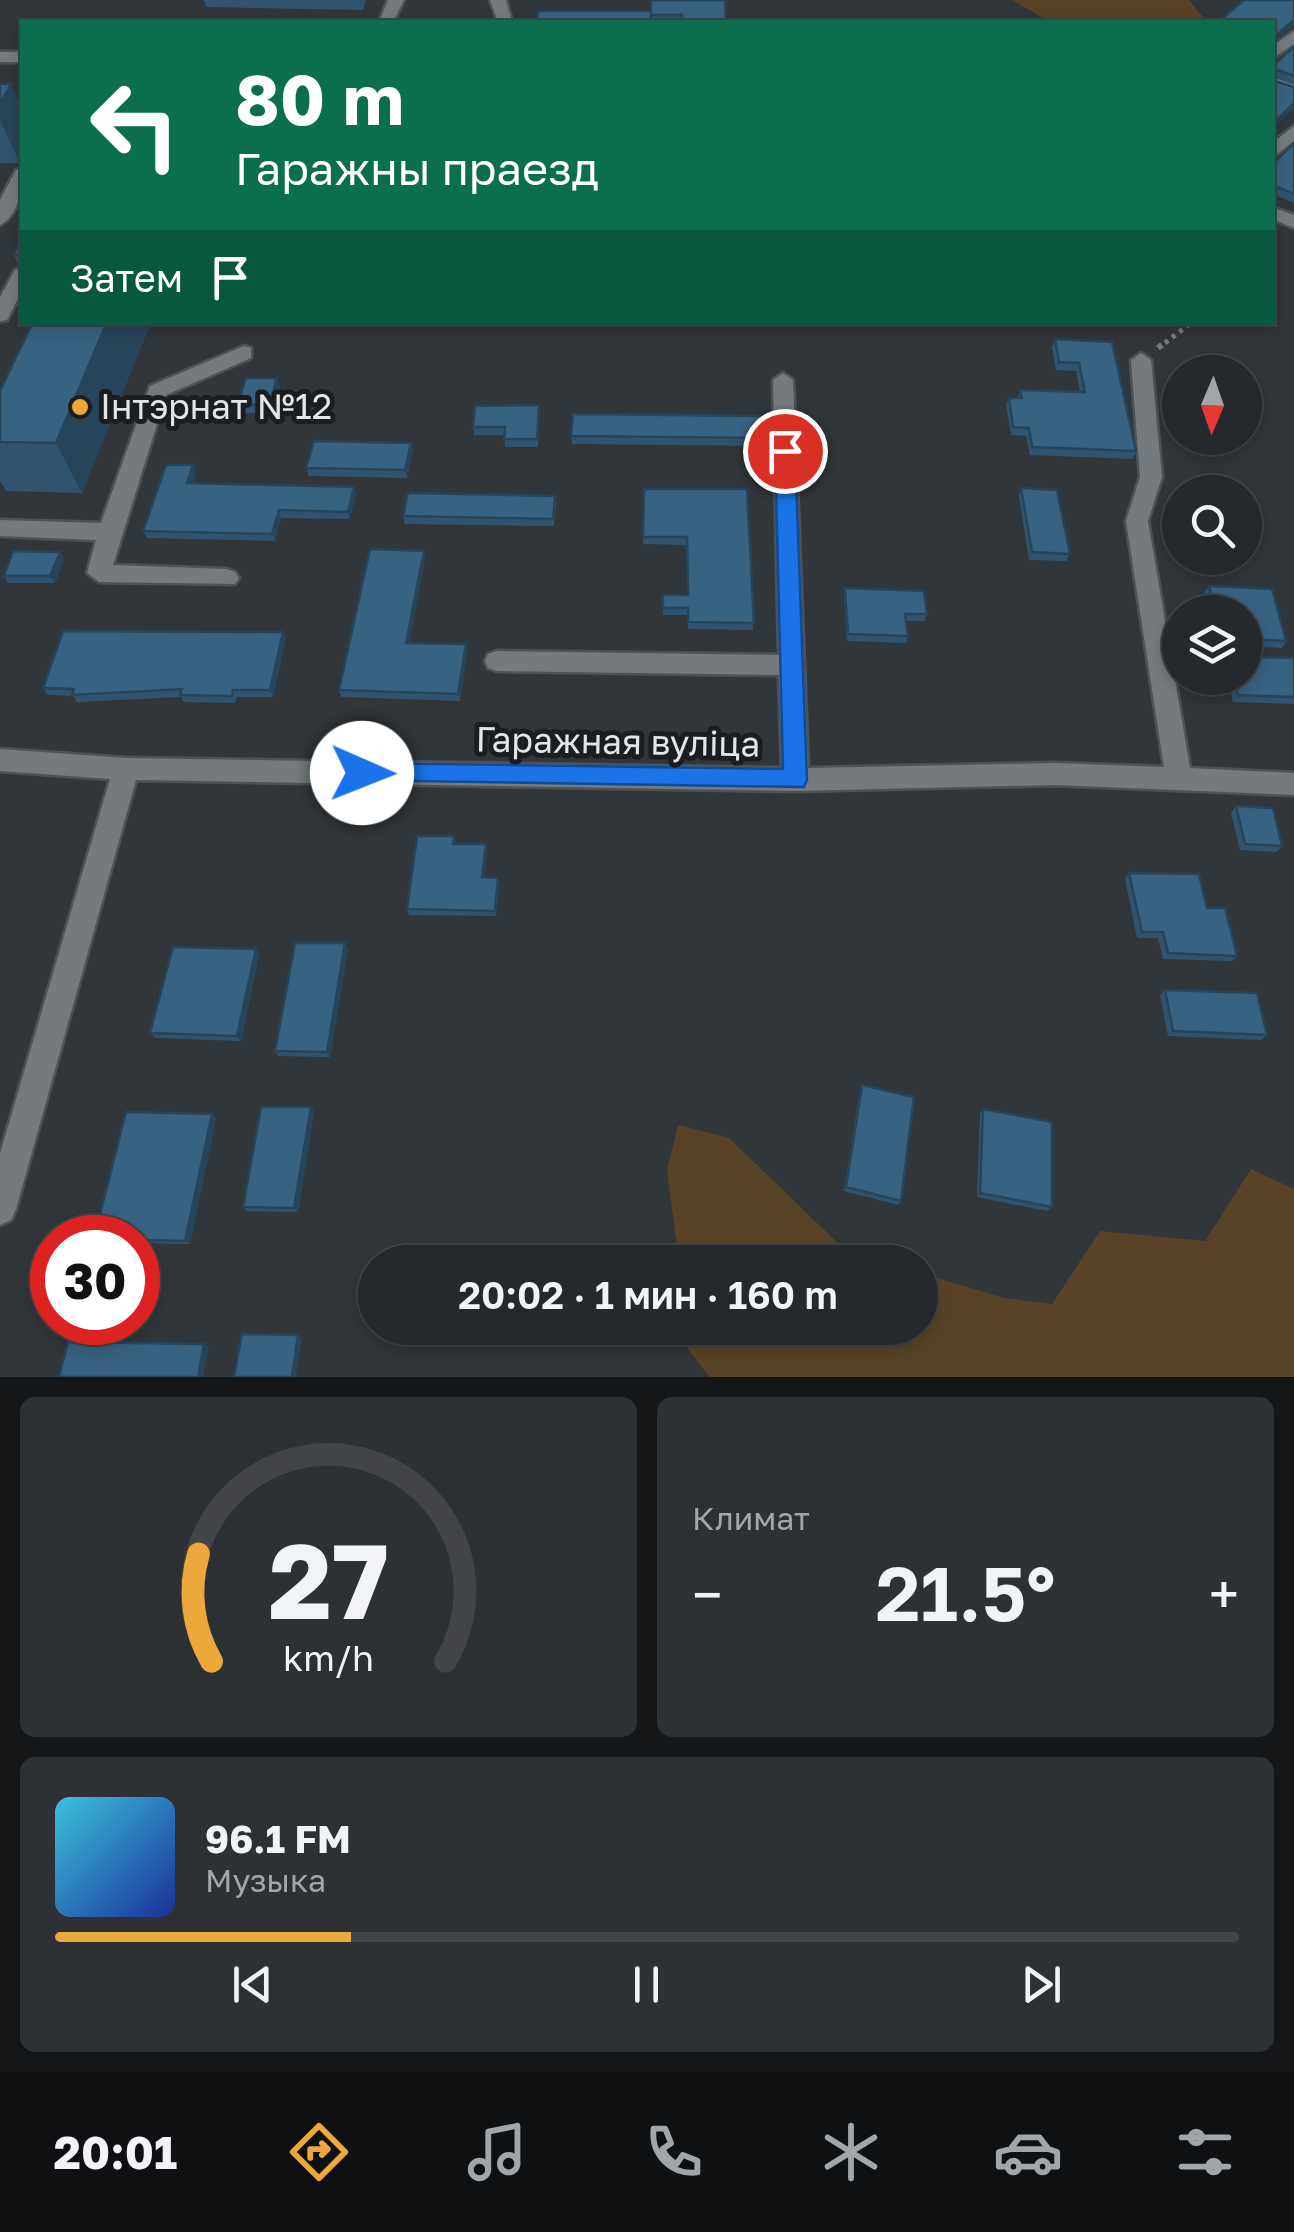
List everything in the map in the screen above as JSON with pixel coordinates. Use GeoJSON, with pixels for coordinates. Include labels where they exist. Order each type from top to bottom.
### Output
{"type":"FeatureCollection","features":[{"type":"Feature","properties":{"kind":"street"},"geometry":{"type":"LineString","coordinates":[[1275,150],[1294,131]]}},
{"type":"Feature","properties":{"kind":"street"},"geometry":{"type":"LineString","coordinates":[[0,220],[20,178]]}},
{"type":"Feature","properties":{"kind":"street"},"geometry":{"type":"LineString","coordinates":[[0,316],[20,278]]}},
{"type":"Feature","properties":{"kind":"street"},"geometry":{"type":"LineString","coordinates":[[226,578],[100,573],[108,532],[157,391],[244,353]]}},
{"type":"Feature","properties":{"kind":"street"},"geometry":{"type":"LineString","coordinates":[[1140,360],[1151,477],[1137,521],[1179,779]]}},
{"type":"Feature","properties":{"kind":"street"},"geometry":{"type":"LineString","coordinates":[[782,380],[796,780]]}},
{"type":"Feature","properties":{"kind":"street"},"geometry":{"type":"LineString","coordinates":[[0,528],[108,532]]}},
{"type":"Feature","properties":{"kind":"street"},"geometry":{"type":"LineString","coordinates":[[497,661],[792,664]]}},
{"type":"Feature","properties":{"kind":"street","name":"Гаражная вуліца"},"geometry":{"type":"LineString","coordinates":[[0,760],[126,769],[796,780],[1056,774],[1294,784]]}},
{"type":"Feature","properties":{"kind":"street"},"geometry":{"type":"LineString","coordinates":[[0,1209],[126,769]]}},
{"type":"Feature","properties":{"kind":"path"},"geometry":{"type":"LineString","coordinates":[[1140,360],[1188,325]]}},
{"type":"Feature","properties":{"kind":"shaded area"},"geometry":{"type":"Polygon","coordinates":[[[1012,0],[1189,0],[1205,20],[1047,20],[1012,0]]]}},
{"type":"Feature","properties":{"kind":"shaded area"},"geometry":{"type":"Polygon","coordinates":[[[678,1125],[729,1138],[840,1245],[677,1245],[667,1171],[678,1125]]]}},
{"type":"Feature","properties":{"kind":"shaded area"},"geometry":{"type":"Polygon","coordinates":[[[1251,1169],[1294,1189],[1294,1377],[709,1377],[685,1345],[938,1345],[938,1278],[1005,1298],[1052,1304],[1100,1231],[1205,1241],[1251,1169]]]}},
{"type":"Feature","properties":{"kind":"building"},"geometry":{"type":"Polygon","coordinates":[[[651,0],[725,0],[726,20],[651,15],[651,0]]]}},
{"type":"Feature","properties":{"kind":"building"},"geometry":{"type":"Polygon","coordinates":[[[1244,0],[1294,0],[1294,20],[1275,36],[1275,20],[1220,20],[1244,0]]]}},
{"type":"Feature","properties":{"kind":"building"},"geometry":{"type":"Polygon","coordinates":[[[538,11],[651,11],[651,20],[536,20],[538,11]]]}},
{"type":"Feature","properties":{"kind":"building"},"geometry":{"type":"Polygon","coordinates":[[[1294,47],[1294,76],[1275,69],[1275,63],[1294,47]]]}},
{"type":"Feature","properties":{"kind":"building"},"geometry":{"type":"Polygon","coordinates":[[[1275,81],[1294,87],[1294,103],[1275,122],[1275,81]]]}},
{"type":"Feature","properties":{"kind":"building"},"geometry":{"type":"Polygon","coordinates":[[[0,84],[11,84],[0,104],[0,84]]]}},
{"type":"Feature","properties":{"kind":"building"},"geometry":{"type":"Polygon","coordinates":[[[1294,143],[1294,194],[1275,186],[1275,162],[1294,143]]]}},
{"type":"Feature","properties":{"kind":"building"},"geometry":{"type":"Polygon","coordinates":[[[32,325],[106,325],[56,443],[0,442],[0,391],[32,325]]]}},
{"type":"Feature","properties":{"kind":"building"},"geometry":{"type":"Polygon","coordinates":[[[1055,339],[1112,342],[1136,451],[1032,447],[1029,428],[1013,427],[1009,398],[1022,398],[1020,390],[1085,392],[1079,363],[1059,362],[1055,339]]]}},
{"type":"Feature","properties":{"kind":"building"},"geometry":{"type":"Polygon","coordinates":[[[246,378],[277,378],[269,405],[237,405],[246,378]]]}},
{"type":"Feature","properties":{"kind":"building"},"geometry":{"type":"Polygon","coordinates":[[[539,405],[537,439],[504,439],[505,427],[473,427],[475,406],[539,405]]]}},
{"type":"Feature","properties":{"kind":"building"},"geometry":{"type":"Polygon","coordinates":[[[573,414],[768,416],[770,438],[571,436],[573,414]]]}},
{"type":"Feature","properties":{"kind":"building"},"geometry":{"type":"Polygon","coordinates":[[[314,441],[411,443],[405,470],[306,468],[314,441]]]}},
{"type":"Feature","properties":{"kind":"building"},"geometry":{"type":"Polygon","coordinates":[[[166,465],[193,465],[187,483],[354,487],[348,512],[279,510],[272,534],[143,531],[166,465]]]}},
{"type":"Feature","properties":{"kind":"building"},"geometry":{"type":"Polygon","coordinates":[[[1021,488],[1057,490],[1070,554],[1032,552],[1021,488]]]}},
{"type":"Feature","properties":{"kind":"building"},"geometry":{"type":"Polygon","coordinates":[[[644,489],[747,489],[754,623],[688,622],[688,608],[663,608],[663,595],[688,595],[687,537],[643,537],[644,489]]]}},
{"type":"Feature","properties":{"kind":"building"},"geometry":{"type":"Polygon","coordinates":[[[408,493],[555,496],[553,519],[403,516],[408,493]]]}},
{"type":"Feature","properties":{"kind":"building"},"geometry":{"type":"Polygon","coordinates":[[[370,549],[424,551],[406,643],[466,644],[458,694],[339,690],[370,549]]]}},
{"type":"Feature","properties":{"kind":"building"},"geometry":{"type":"Polygon","coordinates":[[[13,551],[60,552],[50,576],[4,576],[13,551]]]}},
{"type":"Feature","properties":{"kind":"building"},"geometry":{"type":"Polygon","coordinates":[[[1209,586],[1272,589],[1286,641],[1262,640],[1262,595],[1211,595],[1209,586]]]}},
{"type":"Feature","properties":{"kind":"building"},"geometry":{"type":"Polygon","coordinates":[[[845,588],[924,591],[927,614],[905,614],[908,636],[848,634],[845,588]]]}},
{"type":"Feature","properties":{"kind":"building"},"geometry":{"type":"Polygon","coordinates":[[[63,631],[283,632],[270,690],[233,690],[232,696],[180,695],[182,689],[72,695],[74,689],[43,688],[63,631]]]}},
{"type":"Feature","properties":{"kind":"building"},"geometry":{"type":"Polygon","coordinates":[[[1262,657],[1294,658],[1294,697],[1238,695],[1262,695],[1262,657]]]}},
{"type":"Feature","properties":{"kind":"building"},"geometry":{"type":"Polygon","coordinates":[[[1236,806],[1273,808],[1282,846],[1245,844],[1236,806]]]}},
{"type":"Feature","properties":{"kind":"building"},"geometry":{"type":"Polygon","coordinates":[[[417,836],[454,836],[453,844],[486,844],[482,877],[498,878],[495,911],[407,909],[417,836]]]}},
{"type":"Feature","properties":{"kind":"building"},"geometry":{"type":"Polygon","coordinates":[[[1129,873],[1199,874],[1207,908],[1225,908],[1237,956],[1168,953],[1163,932],[1142,932],[1129,873]]]}},
{"type":"Feature","properties":{"kind":"building"},"geometry":{"type":"Polygon","coordinates":[[[295,943],[345,943],[327,1052],[275,1051],[295,943]]]}},
{"type":"Feature","properties":{"kind":"building"},"geometry":{"type":"Polygon","coordinates":[[[173,947],[256,949],[237,1036],[150,1033],[173,947]]]}},
{"type":"Feature","properties":{"kind":"building"},"geometry":{"type":"Polygon","coordinates":[[[1165,990],[1257,993],[1267,1035],[1173,1031],[1165,990]]]}},
{"type":"Feature","properties":{"kind":"building"},"geometry":{"type":"Polygon","coordinates":[[[862,1085],[914,1097],[901,1201],[846,1187],[862,1085]]]}},
{"type":"Feature","properties":{"kind":"building"},"geometry":{"type":"Polygon","coordinates":[[[261,1107],[311,1107],[294,1208],[243,1207],[261,1107]]]}},
{"type":"Feature","properties":{"kind":"building"},"geometry":{"type":"Polygon","coordinates":[[[983,1109],[1052,1122],[1052,1207],[980,1193],[983,1109]]]}},
{"type":"Feature","properties":{"kind":"building"},"geometry":{"type":"Polygon","coordinates":[[[126,1112],[212,1114],[185,1241],[160,1240],[160,1215],[100,1215],[126,1112]]]}},
{"type":"Feature","properties":{"kind":"building"},"geometry":{"type":"Polygon","coordinates":[[[242,1334],[298,1335],[292,1377],[234,1377],[242,1334]]]}},
{"type":"Feature","properties":{"kind":"building"},"geometry":{"type":"Polygon","coordinates":[[[204,1344],[198,1377],[59,1377],[67,1345],[204,1344]]]}},
{"type":"Feature","properties":{"kind":"place","name":"Інтэрнат №12"},"geometry":{"type":"Point","coordinates":[80,407]}},
{"type":"Feature","properties":{"kind":"route"},"geometry":{"type":"LineString","coordinates":[[362,773],[796,780],[785,451]]}}]}
